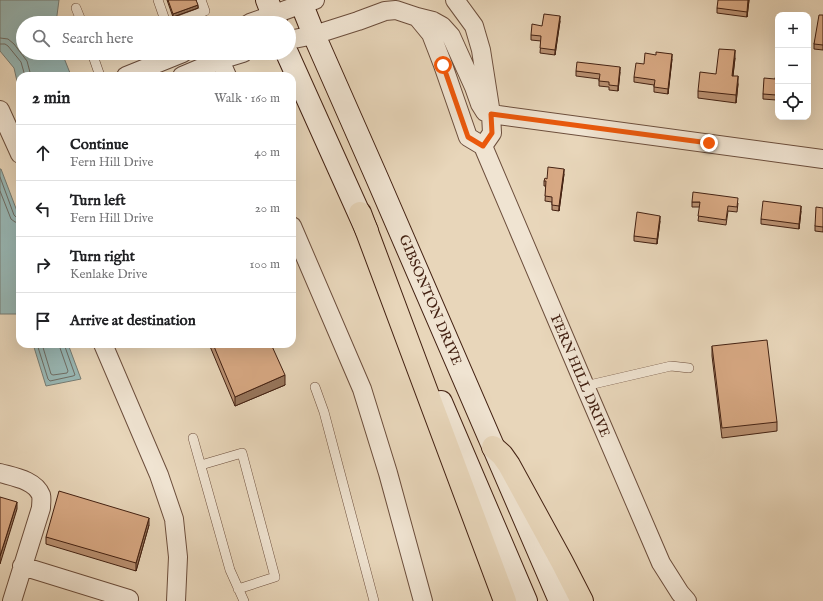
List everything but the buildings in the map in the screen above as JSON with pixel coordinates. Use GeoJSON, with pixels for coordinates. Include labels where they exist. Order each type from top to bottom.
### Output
{"type":"FeatureCollection","features":[{"type":"Feature","properties":{"kind":"highway"},"geometry":{"type":"LineString","coordinates":[[360,213],[505,601]]}},
{"type":"Feature","properties":{"kind":"highway"},"geometry":{"type":"LineString","coordinates":[[493,447],[510,465],[582,601]]}},
{"type":"Feature","properties":{"kind":"main road","name":"GIBSONTON DRIVE"},"geometry":{"type":"LineString","coordinates":[[306,1],[314,35],[381,186],[560,601]]}},
{"type":"Feature","properties":{"kind":"main road"},"geometry":{"type":"LineString","coordinates":[[290,60],[296,72]]}},
{"type":"Feature","properties":{"kind":"main road"},"geometry":{"type":"LineString","coordinates":[[296,73],[360,213],[526,601]]}},
{"type":"Feature","properties":{"kind":"street"},"geometry":{"type":"LineString","coordinates":[[417,17],[431,34],[446,72],[468,137],[483,146],[492,133],[491,114],[481,50],[474,26],[455,0]]}},
{"type":"Feature","properties":{"kind":"street"},"geometry":{"type":"LineString","coordinates":[[272,12],[306,1]]}},
{"type":"Feature","properties":{"kind":"street"},"geometry":{"type":"LineString","coordinates":[[296,39],[314,35],[385,11],[396,10],[434,21],[442,26],[451,36],[480,104],[485,112],[823,159]]}},
{"type":"Feature","properties":{"kind":"street"},"geometry":{"type":"LineString","coordinates":[[136,72],[164,60]]}},
{"type":"Feature","properties":{"kind":"street"},"geometry":{"type":"LineString","coordinates":[[203,72],[224,68],[234,60]]}},
{"type":"Feature","properties":{"kind":"street"},"geometry":{"type":"LineString","coordinates":[[0,110],[16,132]]}},
{"type":"Feature","properties":{"kind":"street","name":"FERN HILL DRIVE"},"geometry":{"type":"LineString","coordinates":[[483,146],[584,386],[661,563],[680,593],[687,601]]}},
{"type":"Feature","properties":{"kind":"street"},"geometry":{"type":"LineString","coordinates":[[296,235],[362,389],[388,473],[423,601]]}},
{"type":"Feature","properties":{"kind":"street"},"geometry":{"type":"LineString","coordinates":[[104,348],[159,475],[174,518],[178,557],[176,601]]}},
{"type":"Feature","properties":{"kind":"street"},"geometry":{"type":"LineString","coordinates":[[0,474],[21,479],[34,486],[42,497],[12,601]]}},
{"type":"Feature","properties":{"kind":"street"},"geometry":{"type":"LineString","coordinates":[[22,566],[129,599]]}},
{"type":"Feature","properties":{"kind":"lane"},"geometry":{"type":"LineString","coordinates":[[158,0],[164,16]]}},
{"type":"Feature","properties":{"kind":"lane"},"geometry":{"type":"LineString","coordinates":[[192,16],[205,11],[201,0]]}},
{"type":"Feature","properties":{"kind":"lane"},"geometry":{"type":"LineString","coordinates":[[76,8],[79,16]]}},
{"type":"Feature","properties":{"kind":"lane"},"geometry":{"type":"LineString","coordinates":[[94,60],[99,72]]}},
{"type":"Feature","properties":{"kind":"lane"},"geometry":{"type":"LineString","coordinates":[[584,386],[671,366],[690,368]]}},
{"type":"Feature","properties":{"kind":"lane"},"geometry":{"type":"LineString","coordinates":[[315,387],[324,412],[374,601]]}},
{"type":"Feature","properties":{"kind":"lane"},"geometry":{"type":"LineString","coordinates":[[193,438],[230,570],[244,601]]}},
{"type":"Feature","properties":{"kind":"lane"},"geometry":{"type":"LineString","coordinates":[[201,465],[242,454],[275,577],[238,589]]}},
{"type":"Feature","properties":{"kind":"water"},"geometry":{"type":"Polygon","coordinates":[[[0,0],[59,0],[57,16],[16,16],[16,60],[65,60],[70,72],[16,72],[16,77],[14,68],[0,51],[0,0]]]}},
{"type":"Feature","properties":{"kind":"water"},"geometry":{"type":"Polygon","coordinates":[[[1,169],[16,208],[16,314],[0,314],[1,169]]]}},
{"type":"Feature","properties":{"kind":"water"},"geometry":{"type":"Polygon","coordinates":[[[34,348],[69,348],[81,379],[46,386],[34,348]]]}},
{"type":"Feature","properties":{"kind":"route"},"geometry":{"type":"LineString","coordinates":[[443,65],[468,137],[483,146],[492,133],[491,114],[709,143]]}}]}
